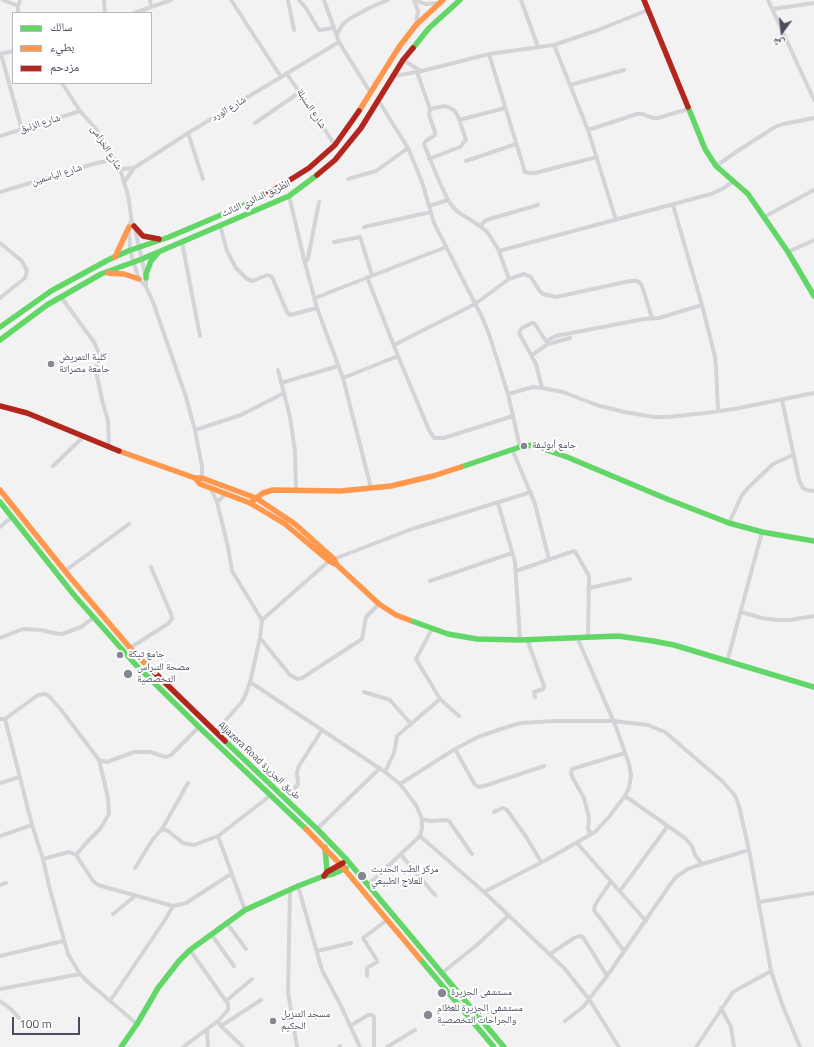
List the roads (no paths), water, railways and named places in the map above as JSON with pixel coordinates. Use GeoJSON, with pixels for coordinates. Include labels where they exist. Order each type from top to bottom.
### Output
{"type":"FeatureCollection","features":[{"type":"Feature","properties":{"kind":"main road","name":"الطريق الدائري الثالث"},"geometry":{"type":"LineString","coordinates":[[0,340],[27,319],[101,274],[133,261],[142,259],[289,196],[335,160],[361,128],[403,60],[429,28],[460,0]]}},
{"type":"Feature","properties":{"kind":"main road"},"geometry":{"type":"LineString","coordinates":[[644,0],[705,149],[716,166],[748,194],[788,252],[814,296]]}},
{"type":"Feature","properties":{"kind":"main road","name":"الطريق الدائري الثالث"},"geometry":{"type":"LineString","coordinates":[[0,327],[52,291],[114,257],[160,240],[264,197],[309,168],[335,145],[416,25],[442,1]]}},
{"type":"Feature","properties":{"kind":"main road"},"geometry":{"type":"LineString","coordinates":[[114,257],[131,225],[143,236],[160,240]]}},
{"type":"Feature","properties":{"kind":"main road"},"geometry":{"type":"LineString","coordinates":[[146,278],[146,274],[152,261],[162,250]]}},
{"type":"Feature","properties":{"kind":"main road"},"geometry":{"type":"LineString","coordinates":[[101,274],[117,272],[139,279]]}},
{"type":"Feature","properties":{"kind":"main road"},"geometry":{"type":"LineString","coordinates":[[0,406],[27,413],[82,438],[195,478],[210,487],[250,503],[285,524],[332,560]]}},
{"type":"Feature","properties":{"kind":"main road"},"geometry":{"type":"LineString","coordinates":[[250,503],[263,493],[273,490],[319,492],[391,486],[433,476],[513,451],[520,447],[532,446],[567,457],[654,494],[728,523],[762,532],[814,541]]}},
{"type":"Feature","properties":{"kind":"main road"},"geometry":{"type":"LineString","coordinates":[[201,481],[256,498],[295,524],[379,604],[412,622],[432,629],[448,634],[477,639],[520,640],[618,636],[653,641],[674,645],[814,687]]}},
{"type":"Feature","properties":{"kind":"main road","name":"Aljazera Road طريق الجزيزة"},"geometry":{"type":"LineString","coordinates":[[0,490],[65,571],[130,648],[157,677],[317,829],[349,863],[504,1047]]}},
{"type":"Feature","properties":{"kind":"main road","name":"Aljazera Road طريق الجزيزة"},"geometry":{"type":"LineString","coordinates":[[0,502],[93,618],[135,664],[198,727],[324,847],[494,1047]]}},
{"type":"Feature","properties":{"kind":"main road"},"geometry":{"type":"LineString","coordinates":[[324,847],[327,862],[326,874]]}},
{"type":"Feature","properties":{"kind":"main road"},"geometry":{"type":"LineString","coordinates":[[121,1047],[137,1024],[165,977],[190,950],[226,922],[245,910],[349,863]]}},
{"type":"Feature","properties":{"kind":"main road"},"geometry":{"type":"LineString","coordinates":[[333,874],[342,867]]}},
{"type":"Feature","properties":{"kind":"main road"},"geometry":{"type":"LineString","coordinates":[[326,874],[342,874],[353,880]]}},
{"type":"Feature","properties":{"kind":"street"},"geometry":{"type":"LineString","coordinates":[[3,0],[18,6]]}},
{"type":"Feature","properties":{"kind":"street"},"geometry":{"type":"LineString","coordinates":[[18,12],[20,0]]}},
{"type":"Feature","properties":{"kind":"street"},"geometry":{"type":"LineString","coordinates":[[104,0],[106,12]]}},
{"type":"Feature","properties":{"kind":"street"},"geometry":{"type":"LineString","coordinates":[[150,0],[151,6]]}},
{"type":"Feature","properties":{"kind":"street"},"geometry":{"type":"LineString","coordinates":[[136,12],[171,0]]}},
{"type":"Feature","properties":{"kind":"street"},"geometry":{"type":"LineString","coordinates":[[231,0],[281,78]]}},
{"type":"Feature","properties":{"kind":"street"},"geometry":{"type":"LineString","coordinates":[[288,0],[294,30]]}},
{"type":"Feature","properties":{"kind":"street"},"geometry":{"type":"LineString","coordinates":[[298,0],[306,8],[319,30],[334,28]]}},
{"type":"Feature","properties":{"kind":"street"},"geometry":{"type":"LineString","coordinates":[[324,0],[339,42],[370,92]]}},
{"type":"Feature","properties":{"kind":"street"},"geometry":{"type":"LineString","coordinates":[[337,35],[343,24],[349,19],[362,11],[388,0]]}},
{"type":"Feature","properties":{"kind":"street"},"geometry":{"type":"LineString","coordinates":[[415,0],[425,4],[442,1]]}},
{"type":"Feature","properties":{"kind":"street"},"geometry":{"type":"LineString","coordinates":[[415,0],[418,11],[416,25]]}},
{"type":"Feature","properties":{"kind":"street"},"geometry":{"type":"LineString","coordinates":[[521,0],[538,47]]}},
{"type":"Feature","properties":{"kind":"street"},"geometry":{"type":"LineString","coordinates":[[768,0],[814,100]]}},
{"type":"Feature","properties":{"kind":"street"},"geometry":{"type":"LineString","coordinates":[[772,9],[814,3]]}},
{"type":"Feature","properties":{"kind":"street"},"geometry":{"type":"LineString","coordinates":[[393,76],[489,54],[554,45],[648,10]]}},
{"type":"Feature","properties":{"kind":"street","name":"شارع الورد"},"geometry":{"type":"LineString","coordinates":[[125,181],[134,168],[339,42]]}},
{"type":"Feature","properties":{"kind":"street"},"geometry":{"type":"LineString","coordinates":[[554,45],[598,157],[616,220]]}},
{"type":"Feature","properties":{"kind":"street"},"geometry":{"type":"LineString","coordinates":[[12,51],[0,54],[22,130]]}},
{"type":"Feature","properties":{"kind":"street"},"geometry":{"type":"LineString","coordinates":[[489,54],[524,170],[527,173],[531,174],[598,157]]}},
{"type":"Feature","properties":{"kind":"street"},"geometry":{"type":"LineString","coordinates":[[403,60],[419,71],[430,109],[429,114],[435,135],[424,144],[429,159],[448,200],[458,212],[488,233],[499,251],[509,279]]}},
{"type":"Feature","properties":{"kind":"street"},"geometry":{"type":"LineString","coordinates":[[570,85],[624,70]]}},
{"type":"Feature","properties":{"kind":"street","name":"شارع السنبلة"},"geometry":{"type":"LineString","coordinates":[[288,74],[335,145]]}},
{"type":"Feature","properties":{"kind":"street","name":"شارع الخزامى"},"geometry":{"type":"LineString","coordinates":[[63,84],[80,111],[96,129],[120,169],[125,181],[128,195],[131,225]]}},
{"type":"Feature","properties":{"kind":"street"},"geometry":{"type":"LineString","coordinates":[[255,123],[300,92]]}},
{"type":"Feature","properties":{"kind":"street"},"geometry":{"type":"LineString","coordinates":[[378,100],[408,148],[422,182],[434,224],[489,334],[508,394],[520,447]]}},
{"type":"Feature","properties":{"kind":"street"},"geometry":{"type":"LineString","coordinates":[[429,159],[460,146],[464,143],[466,137],[458,116],[451,108],[445,106],[430,109]]}},
{"type":"Feature","properties":{"kind":"street"},"geometry":{"type":"LineString","coordinates":[[459,120],[505,108]]}},
{"type":"Feature","properties":{"kind":"street"},"geometry":{"type":"LineString","coordinates":[[588,130],[638,114],[658,118],[688,109]]}},
{"type":"Feature","properties":{"kind":"street","name":"شارع الزنبق"},"geometry":{"type":"LineString","coordinates":[[0,136],[80,111]]}},
{"type":"Feature","properties":{"kind":"street"},"geometry":{"type":"LineString","coordinates":[[716,166],[775,127],[814,118]]}},
{"type":"Feature","properties":{"kind":"street"},"geometry":{"type":"LineString","coordinates":[[188,134],[203,179]]}},
{"type":"Feature","properties":{"kind":"street"},"geometry":{"type":"LineString","coordinates":[[466,161],[516,144]]}},
{"type":"Feature","properties":{"kind":"street"},"geometry":{"type":"LineString","coordinates":[[348,179],[376,171],[408,148]]}},
{"type":"Feature","properties":{"kind":"street","name":"شارع الياسمين"},"geometry":{"type":"LineString","coordinates":[[0,192],[93,164],[115,159]]}},
{"type":"Feature","properties":{"kind":"street"},"geometry":{"type":"LineString","coordinates":[[120,169],[134,168]]}},
{"type":"Feature","properties":{"kind":"street"},"geometry":{"type":"LineString","coordinates":[[499,251],[711,194],[734,181]]}},
{"type":"Feature","properties":{"kind":"street"},"geometry":{"type":"LineString","coordinates":[[764,217],[814,190]]}},
{"type":"Feature","properties":{"kind":"street"},"geometry":{"type":"LineString","coordinates":[[289,196],[304,263],[317,308],[343,378],[371,488]]}},
{"type":"Feature","properties":{"kind":"street"},"geometry":{"type":"LineString","coordinates":[[429,206],[448,200]]}},
{"type":"Feature","properties":{"kind":"street"},"geometry":{"type":"LineString","coordinates":[[304,263],[308,258],[319,202]]}},
{"type":"Feature","properties":{"kind":"street"},"geometry":{"type":"LineString","coordinates":[[480,226],[486,220],[538,205]]}},
{"type":"Feature","properties":{"kind":"street"},"geometry":{"type":"LineString","coordinates":[[673,205],[702,305],[716,368],[718,411]]}},
{"type":"Feature","properties":{"kind":"street"},"geometry":{"type":"LineString","coordinates":[[364,227],[431,212]]}},
{"type":"Feature","properties":{"kind":"street"},"geometry":{"type":"LineString","coordinates":[[131,225],[142,259],[146,278],[146,287]]}},
{"type":"Feature","properties":{"kind":"street"},"geometry":{"type":"LineString","coordinates":[[131,225],[130,250],[133,261],[139,279],[146,287],[161,323],[195,430],[202,467],[201,481]]}},
{"type":"Feature","properties":{"kind":"street"},"geometry":{"type":"LineString","coordinates":[[220,225],[227,251],[236,268],[247,279],[253,281],[268,276],[272,278],[287,312],[290,315],[317,308]]}},
{"type":"Feature","properties":{"kind":"street"},"geometry":{"type":"LineString","coordinates":[[334,242],[360,237],[369,276],[398,356],[429,430],[434,438],[444,438],[513,416]]}},
{"type":"Feature","properties":{"kind":"street"},"geometry":{"type":"LineString","coordinates":[[788,252],[814,240]]}},
{"type":"Feature","properties":{"kind":"street"},"geometry":{"type":"LineString","coordinates":[[182,242],[200,336]]}},
{"type":"Feature","properties":{"kind":"street"},"geometry":{"type":"LineString","coordinates":[[0,243],[22,262],[27,271],[25,278],[0,298]]}},
{"type":"Feature","properties":{"kind":"street"},"geometry":{"type":"LineString","coordinates":[[315,298],[446,247]]}},
{"type":"Feature","properties":{"kind":"street"},"geometry":{"type":"LineString","coordinates":[[394,345],[475,304],[509,279],[524,274],[528,275],[539,290],[550,296],[556,297],[630,281],[637,281],[642,286],[652,318]]}},
{"type":"Feature","properties":{"kind":"street"},"geometry":{"type":"LineString","coordinates":[[61,297],[94,342],[98,351],[96,371],[108,421],[109,448]]}},
{"type":"Feature","properties":{"kind":"street"},"geometry":{"type":"LineString","coordinates":[[532,355],[556,336],[644,319],[659,318],[702,305]]}},
{"type":"Feature","properties":{"kind":"street"},"geometry":{"type":"LineString","coordinates":[[542,388],[536,364],[520,333],[522,328],[532,322],[534,323],[547,342]]}},
{"type":"Feature","properties":{"kind":"street"},"geometry":{"type":"LineString","coordinates":[[547,342],[570,338]]}},
{"type":"Feature","properties":{"kind":"street"},"geometry":{"type":"LineString","coordinates":[[343,378],[398,356]]}},
{"type":"Feature","properties":{"kind":"street"},"geometry":{"type":"LineString","coordinates":[[281,383],[338,366]]}},
{"type":"Feature","properties":{"kind":"street"},"geometry":{"type":"LineString","coordinates":[[278,370],[290,417],[295,451],[296,490]]}},
{"type":"Feature","properties":{"kind":"street"},"geometry":{"type":"LineString","coordinates":[[508,394],[533,387],[542,388],[563,392],[597,405],[624,412],[646,416],[667,417],[718,411],[782,400],[814,392]]}},
{"type":"Feature","properties":{"kind":"street"},"geometry":{"type":"LineString","coordinates":[[195,430],[240,415],[284,393]]}},
{"type":"Feature","properties":{"kind":"street"},"geometry":{"type":"LineString","coordinates":[[782,400],[799,480],[804,488],[814,491]]}},
{"type":"Feature","properties":{"kind":"street"},"geometry":{"type":"LineString","coordinates":[[53,466],[82,438]]}},
{"type":"Feature","properties":{"kind":"street"},"geometry":{"type":"LineString","coordinates":[[513,451],[535,504],[548,559]]}},
{"type":"Feature","properties":{"kind":"street"},"geometry":{"type":"LineString","coordinates":[[728,523],[742,495],[749,487],[773,464],[793,454]]}},
{"type":"Feature","properties":{"kind":"street"},"geometry":{"type":"LineString","coordinates":[[210,487],[217,502],[232,570],[262,620],[260,638],[250,682],[241,703],[215,732]]}},
{"type":"Feature","properties":{"kind":"street"},"geometry":{"type":"LineString","coordinates":[[262,620],[332,560],[412,529],[531,492]]}},
{"type":"Feature","properties":{"kind":"street"},"geometry":{"type":"LineString","coordinates":[[217,502],[227,493]]}},
{"type":"Feature","properties":{"kind":"street"},"geometry":{"type":"LineString","coordinates":[[498,503],[516,571],[520,640]]}},
{"type":"Feature","properties":{"kind":"street"},"geometry":{"type":"LineString","coordinates":[[0,527],[12,517]]}},
{"type":"Feature","properties":{"kind":"street"},"geometry":{"type":"LineString","coordinates":[[65,571],[130,524]]}},
{"type":"Feature","properties":{"kind":"street"},"geometry":{"type":"LineString","coordinates":[[727,662],[762,532]]}},
{"type":"Feature","properties":{"kind":"street"},"geometry":{"type":"LineString","coordinates":[[516,571],[548,559],[576,552],[589,576],[588,637]]}},
{"type":"Feature","properties":{"kind":"street"},"geometry":{"type":"LineString","coordinates":[[430,581],[512,553]]}},
{"type":"Feature","properties":{"kind":"street"},"geometry":{"type":"LineString","coordinates":[[130,648],[169,623],[172,618],[172,614],[151,567]]}},
{"type":"Feature","properties":{"kind":"street"},"geometry":{"type":"LineString","coordinates":[[589,588],[630,578]]}},
{"type":"Feature","properties":{"kind":"street"},"geometry":{"type":"LineString","coordinates":[[260,638],[290,675],[297,679],[302,678],[362,640],[366,617],[379,604]]}},
{"type":"Feature","properties":{"kind":"street"},"geometry":{"type":"LineString","coordinates":[[741,612],[762,618],[777,620],[790,620],[814,616]]}},
{"type":"Feature","properties":{"kind":"street"},"geometry":{"type":"LineString","coordinates":[[0,638],[24,630],[41,630],[62,634],[81,627],[93,618]]}},
{"type":"Feature","properties":{"kind":"street"},"geometry":{"type":"LineString","coordinates":[[432,629],[416,659],[440,699],[459,716]]}},
{"type":"Feature","properties":{"kind":"street"},"geometry":{"type":"LineString","coordinates":[[484,892],[577,843],[598,830],[625,796],[631,780],[631,771],[613,721],[577,637]]}},
{"type":"Feature","properties":{"kind":"street"},"geometry":{"type":"LineString","coordinates":[[527,639],[544,686],[543,689],[534,692],[535,697]]}},
{"type":"Feature","properties":{"kind":"street"},"geometry":{"type":"LineString","coordinates":[[250,682],[380,768],[400,784],[409,794],[422,818],[420,836],[368,885]]}},
{"type":"Feature","properties":{"kind":"street"},"geometry":{"type":"LineString","coordinates":[[364,692],[390,700],[412,724]]}},
{"type":"Feature","properties":{"kind":"street"},"geometry":{"type":"LineString","coordinates":[[76,855],[100,829],[109,814],[108,798],[99,760],[50,696],[45,694],[38,695],[2,719],[43,859],[63,941],[72,963],[88,983],[137,1024]]}},
{"type":"Feature","properties":{"kind":"street"},"geometry":{"type":"LineString","coordinates":[[385,772],[394,753],[395,741],[398,736],[440,699]]}},
{"type":"Feature","properties":{"kind":"street"},"geometry":{"type":"LineString","coordinates":[[400,784],[455,750],[478,738],[521,723],[613,721],[640,723],[658,728],[671,737],[722,781],[737,800],[749,850],[771,971],[782,1004],[800,1047]]}},
{"type":"Feature","properties":{"kind":"street"},"geometry":{"type":"LineString","coordinates":[[99,760],[107,762],[134,752],[150,752],[166,757],[171,756],[198,727]]}},
{"type":"Feature","properties":{"kind":"street"},"geometry":{"type":"LineString","coordinates":[[286,800],[298,784],[297,772],[299,766],[322,730]]}},
{"type":"Feature","properties":{"kind":"street"},"geometry":{"type":"LineString","coordinates":[[455,750],[475,786],[479,787],[544,766]]}},
{"type":"Feature","properties":{"kind":"street"},"geometry":{"type":"LineString","coordinates":[[591,834],[588,829],[589,818],[584,798],[571,774],[572,769],[625,753]]}},
{"type":"Feature","properties":{"kind":"street"},"geometry":{"type":"LineString","coordinates":[[317,829],[380,768]]}},
{"type":"Feature","properties":{"kind":"street"},"geometry":{"type":"LineString","coordinates":[[0,783],[20,777]]}},
{"type":"Feature","properties":{"kind":"street"},"geometry":{"type":"LineString","coordinates":[[135,868],[153,839],[162,829],[188,783]]}},
{"type":"Feature","properties":{"kind":"street"},"geometry":{"type":"LineString","coordinates":[[162,829],[168,831],[183,843],[194,844],[218,836],[271,795]]}},
{"type":"Feature","properties":{"kind":"street"},"geometry":{"type":"LineString","coordinates":[[625,796],[688,842],[702,864]]}},
{"type":"Feature","properties":{"kind":"street"},"geometry":{"type":"LineString","coordinates":[[494,812],[501,808],[507,810],[527,838],[541,862]]}},
{"type":"Feature","properties":{"kind":"street"},"geometry":{"type":"LineString","coordinates":[[422,818],[430,821],[449,821],[472,854]]}},
{"type":"Feature","properties":{"kind":"street"},"geometry":{"type":"LineString","coordinates":[[0,836],[32,825]]}},
{"type":"Feature","properties":{"kind":"street"},"geometry":{"type":"LineString","coordinates":[[620,891],[667,826]]}},
{"type":"Feature","properties":{"kind":"street"},"geometry":{"type":"LineString","coordinates":[[218,836],[230,874],[245,910]]}},
{"type":"Feature","properties":{"kind":"street"},"geometry":{"type":"LineString","coordinates":[[420,836],[484,892],[565,969],[589,999],[619,1047]]}},
{"type":"Feature","properties":{"kind":"street"},"geometry":{"type":"LineString","coordinates":[[577,843],[646,921]]}},
{"type":"Feature","properties":{"kind":"street"},"geometry":{"type":"LineString","coordinates":[[565,1021],[583,1007],[607,976],[676,877],[688,869],[749,850]]}},
{"type":"Feature","properties":{"kind":"street"},"geometry":{"type":"LineString","coordinates":[[43,859],[70,852],[76,855],[92,881],[98,885],[173,906],[186,903],[230,874]]}},
{"type":"Feature","properties":{"kind":"street"},"geometry":{"type":"LineString","coordinates":[[400,855],[435,895]]}},
{"type":"Feature","properties":{"kind":"street"},"geometry":{"type":"LineString","coordinates":[[611,881],[595,905],[594,910],[624,951]]}},
{"type":"Feature","properties":{"kind":"street"},"geometry":{"type":"LineString","coordinates":[[0,885],[6,883]]}},
{"type":"Feature","properties":{"kind":"street"},"geometry":{"type":"LineString","coordinates":[[298,886],[325,976],[360,1047]]}},
{"type":"Feature","properties":{"kind":"street"},"geometry":{"type":"LineString","coordinates":[[290,889],[288,992],[297,1047]]}},
{"type":"Feature","properties":{"kind":"street"},"geometry":{"type":"LineString","coordinates":[[759,902],[814,893]]}},
{"type":"Feature","properties":{"kind":"street"},"geometry":{"type":"LineString","coordinates":[[113,914],[135,896]]}},
{"type":"Feature","properties":{"kind":"street"},"geometry":{"type":"LineString","coordinates":[[110,1001],[173,906]]}},
{"type":"Feature","properties":{"kind":"street"},"geometry":{"type":"LineString","coordinates":[[442,973],[509,915]]}},
{"type":"Feature","properties":{"kind":"street"},"geometry":{"type":"LineString","coordinates":[[367,976],[368,968],[377,962],[377,960],[363,938],[387,920]]}},
{"type":"Feature","properties":{"kind":"street"},"geometry":{"type":"LineString","coordinates":[[226,922],[246,949]]}},
{"type":"Feature","properties":{"kind":"street"},"geometry":{"type":"LineString","coordinates":[[211,934],[234,966]]}},
{"type":"Feature","properties":{"kind":"street"},"geometry":{"type":"LineString","coordinates":[[550,954],[574,938],[579,936],[583,937],[607,976]]}},
{"type":"Feature","properties":{"kind":"street"},"geometry":{"type":"LineString","coordinates":[[0,956],[63,941]]}},
{"type":"Feature","properties":{"kind":"street"},"geometry":{"type":"LineString","coordinates":[[317,951],[351,943]]}},
{"type":"Feature","properties":{"kind":"street"},"geometry":{"type":"LineString","coordinates":[[183,1047],[207,1031],[229,1008],[226,1001],[190,950]]}},
{"type":"Feature","properties":{"kind":"street"},"geometry":{"type":"LineString","coordinates":[[696,1047],[730,995],[737,989],[771,971]]}},
{"type":"Feature","properties":{"kind":"street"},"geometry":{"type":"LineString","coordinates":[[0,989],[80,974]]}},
{"type":"Feature","properties":{"kind":"street"},"geometry":{"type":"LineString","coordinates":[[226,1001],[252,979]]}},
{"type":"Feature","properties":{"kind":"street"},"geometry":{"type":"LineString","coordinates":[[221,1026],[261,1000]]}},
{"type":"Feature","properties":{"kind":"street"},"geometry":{"type":"LineString","coordinates":[[0,1001],[12,1010],[19,1018]]}},
{"type":"Feature","properties":{"kind":"street"},"geometry":{"type":"LineString","coordinates":[[721,1008],[732,1027],[734,1047]]}},
{"type":"Feature","properties":{"kind":"street"},"geometry":{"type":"LineString","coordinates":[[350,1026],[368,1014],[372,1015],[374,1017],[374,1047]]}},
{"type":"Feature","properties":{"kind":"street"},"geometry":{"type":"LineString","coordinates":[[218,1021],[221,1026],[243,1047]]}},
{"type":"Feature","properties":{"kind":"street"},"geometry":{"type":"LineString","coordinates":[[387,1047],[415,1030]]}},
{"type":"Feature","properties":{"kind":"street"},"geometry":{"type":"LineString","coordinates":[[207,1031],[208,1047]]}},
{"type":"Feature","properties":{"kind":"place","name":"كلية التمريض جامعة مصراتة"},"geometry":{"type":"Point","coordinates":[51,364]}},
{"type":"Feature","properties":{"kind":"place","name":"جامع أبوليفة"},"geometry":{"type":"Point","coordinates":[524,446]}},
{"type":"Feature","properties":{"kind":"place","name":"جامع تيكة"},"geometry":{"type":"Point","coordinates":[120,655]}},
{"type":"Feature","properties":{"kind":"place","name":"مصحة النبراس التخصصية"},"geometry":{"type":"Point","coordinates":[128,674]}},
{"type":"Feature","properties":{"kind":"place","name":"مركز الطب الحديث للعلاج الطبيعي"},"geometry":{"type":"Point","coordinates":[362,876]}},
{"type":"Feature","properties":{"kind":"place","name":"مستشفى الجزيرة"},"geometry":{"type":"Point","coordinates":[442,993]}},
{"type":"Feature","properties":{"kind":"place","name":"مستشفى الجزيرة للعظام والجراحات التخصصية"},"geometry":{"type":"Point","coordinates":[428,1015]}},
{"type":"Feature","properties":{"kind":"place","name":"مسجد التنزيل الحكيم"},"geometry":{"type":"Point","coordinates":[273,1021]}}]}
